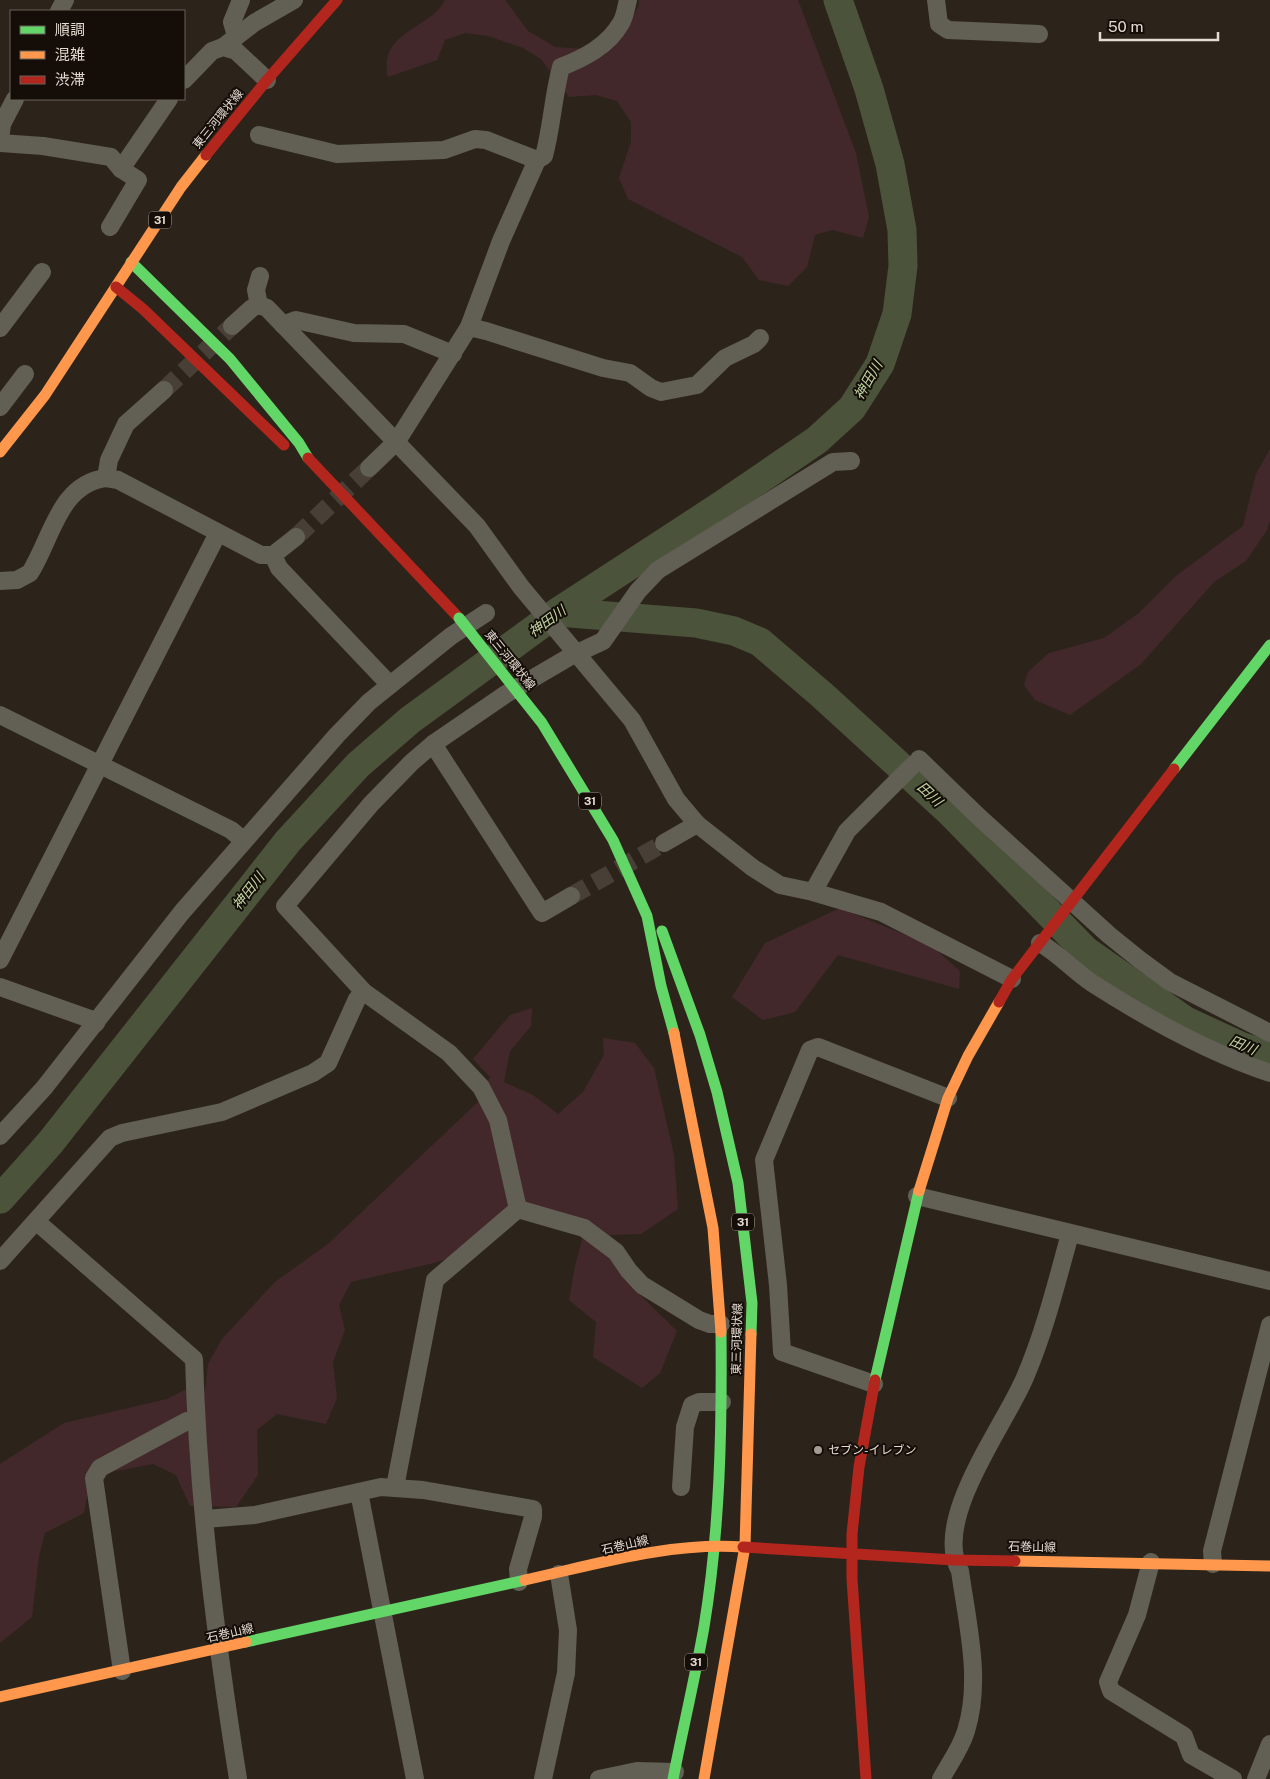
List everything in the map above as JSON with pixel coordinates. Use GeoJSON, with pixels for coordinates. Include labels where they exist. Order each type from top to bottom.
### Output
{"type":"FeatureCollection","features":[{"type":"Feature","properties":{"kind":"main road","name":"東三河環状線"},"geometry":{"type":"LineString","coordinates":[[0,452],[45,394],[181,187],[267,80],[337,0]]}},
{"type":"Feature","properties":{"kind":"main road","name":"東三河環状線"},"geometry":{"type":"LineString","coordinates":[[132,262],[230,359],[300,443],[305,455],[459,618],[519,694],[542,724],[613,840],[647,916],[661,986],[676,1042],[713,1228],[721,1324],[722,1402],[714,1545],[704,1626],[674,1776]]}},
{"type":"Feature","properties":{"kind":"main road","name":"東三河環状線"},"geometry":{"type":"LineString","coordinates":[[116,287],[143,309],[267,431],[289,449],[305,455]]}},
{"type":"Feature","properties":{"kind":"main road"},"geometry":{"type":"LineString","coordinates":[[866,1779],[855,1643],[852,1555],[858,1467],[874,1384],[917,1196],[948,1098],[968,1056],[1012,979],[1270,645]]}},
{"type":"Feature","properties":{"kind":"main road","name":"東三河環状線"},"geometry":{"type":"LineString","coordinates":[[647,916],[666,935],[717,1092],[738,1183],[752,1303],[745,1546],[704,1779]]}},
{"type":"Feature","properties":{"kind":"main road","name":"石巻山線"},"geometry":{"type":"LineString","coordinates":[[0,1697],[670,1548],[714,1545],[954,1560],[1151,1562],[1270,1566]]}},
{"type":"Feature","properties":{"kind":"street"},"geometry":{"type":"LineString","coordinates":[[241,0],[232,22],[230,41],[236,51],[267,80]]}},
{"type":"Feature","properties":{"kind":"street"},"geometry":{"type":"LineString","coordinates":[[185,79],[212,51],[294,0]]}},
{"type":"Feature","properties":{"kind":"street"},"geometry":{"type":"LineString","coordinates":[[369,468],[397,442],[469,328],[501,241],[537,160],[544,156],[551,129],[552,103],[561,67],[587,57],[608,39],[622,22],[628,0]]}},
{"type":"Feature","properties":{"kind":"street"},"geometry":{"type":"LineString","coordinates":[[936,0],[939,24],[948,30],[1039,34]]}},
{"type":"Feature","properties":{"kind":"street"},"geometry":{"type":"LineString","coordinates":[[14,100],[2,124],[0,142],[43,146],[111,157],[121,169],[138,180],[110,227]]}},
{"type":"Feature","properties":{"kind":"street"},"geometry":{"type":"LineString","coordinates":[[121,169],[167,100]]}},
{"type":"Feature","properties":{"kind":"street"},"geometry":{"type":"LineString","coordinates":[[259,135],[337,154],[444,150],[480,139],[537,160]]}},
{"type":"Feature","properties":{"kind":"street"},"geometry":{"type":"LineString","coordinates":[[1,324],[42,272]]}},
{"type":"Feature","properties":{"kind":"street"},"geometry":{"type":"LineString","coordinates":[[259,305],[256,290],[260,276]]}},
{"type":"Feature","properties":{"kind":"street"},"geometry":{"type":"LineString","coordinates":[[232,326],[252,308],[259,305],[267,308],[477,526],[521,587],[632,720],[676,799],[697,824],[753,868],[780,885],[813,892],[881,912],[1012,979]]}},
{"type":"Feature","properties":{"kind":"street"},"geometry":{"type":"LineString","coordinates":[[283,325],[296,320],[354,333],[404,334],[453,354]]}},
{"type":"Feature","properties":{"kind":"street"},"geometry":{"type":"LineString","coordinates":[[469,328],[486,331],[603,368],[630,372],[651,388],[661,392],[698,385],[725,358],[754,344],[760,338]]}},
{"type":"Feature","properties":{"kind":"street"},"geometry":{"type":"LineString","coordinates":[[0,407],[25,374]]}},
{"type":"Feature","properties":{"kind":"street"},"geometry":{"type":"LineString","coordinates":[[106,478],[109,460],[126,424],[164,390]]}},
{"type":"Feature","properties":{"kind":"street"},"geometry":{"type":"LineString","coordinates":[[518,1209],[498,1120],[492,1104],[481,1087],[449,1053],[364,992],[284,906],[371,804],[433,744],[506,694],[602,641],[628,603],[658,570],[833,462],[851,461]]}},
{"type":"Feature","properties":{"kind":"street"},"geometry":{"type":"LineString","coordinates":[[0,581],[17,580],[30,572],[72,493],[94,480],[106,478],[118,480],[261,555],[273,555],[296,537]]}},
{"type":"Feature","properties":{"kind":"street"},"geometry":{"type":"LineString","coordinates":[[0,960],[218,533]]}},
{"type":"Feature","properties":{"kind":"street"},"geometry":{"type":"LineString","coordinates":[[273,555],[279,568],[390,685]]}},
{"type":"Feature","properties":{"kind":"street"},"geometry":{"type":"LineString","coordinates":[[0,1136],[44,1088],[182,912],[243,840],[337,735],[369,702],[451,636],[486,613]]}},
{"type":"Feature","properties":{"kind":"street"},"geometry":{"type":"LineString","coordinates":[[0,715],[231,830],[243,840]]}},
{"type":"Feature","properties":{"kind":"street"},"geometry":{"type":"LineString","coordinates":[[433,744],[542,913],[571,896]]}},
{"type":"Feature","properties":{"kind":"street"},"geometry":{"type":"LineString","coordinates":[[813,892],[847,831],[916,761],[979,817],[1069,906],[1170,982],[1270,1033]]}},
{"type":"Feature","properties":{"kind":"street"},"geometry":{"type":"LineString","coordinates":[[664,843],[697,824]]}},
{"type":"Feature","properties":{"kind":"street"},"geometry":{"type":"LineString","coordinates":[[1043,940],[1050,949],[1089,981],[1137,1012],[1205,1047],[1270,1074]]}},
{"type":"Feature","properties":{"kind":"street"},"geometry":{"type":"LineString","coordinates":[[0,987],[90,1019],[96,1023]]}},
{"type":"Feature","properties":{"kind":"street"},"geometry":{"type":"LineString","coordinates":[[0,1261],[37,1222],[110,1138],[122,1133],[222,1112],[313,1073],[328,1063],[357,999],[364,992]]}},
{"type":"Feature","properties":{"kind":"street"},"geometry":{"type":"LineString","coordinates":[[874,1384],[782,1352],[778,1285],[764,1160],[810,1050],[818,1047],[948,1098]]}},
{"type":"Feature","properties":{"kind":"street"},"geometry":{"type":"LineString","coordinates":[[917,1196],[1270,1281]]}},
{"type":"Feature","properties":{"kind":"street"},"geometry":{"type":"LineString","coordinates":[[518,1209],[584,1228],[616,1252],[629,1272],[642,1285],[699,1320],[710,1324],[721,1324]]}},
{"type":"Feature","properties":{"kind":"street"},"geometry":{"type":"LineString","coordinates":[[395,1487],[435,1280],[518,1209]]}},
{"type":"Feature","properties":{"kind":"street"},"geometry":{"type":"LineString","coordinates":[[37,1222],[194,1359],[196,1421],[217,1650],[238,1779]]}},
{"type":"Feature","properties":{"kind":"street"},"geometry":{"type":"LineString","coordinates":[[941,1779],[965,1733],[970,1712],[973,1680],[960,1570],[954,1560],[955,1528],[974,1470],[1026,1377],[1044,1326],[1070,1234]]}},
{"type":"Feature","properties":{"kind":"street"},"geometry":{"type":"LineString","coordinates":[[1213,1564],[1212,1551],[1270,1325]]}},
{"type":"Feature","properties":{"kind":"street"},"geometry":{"type":"LineString","coordinates":[[681,1487],[685,1427],[692,1405],[699,1402],[722,1402]]}},
{"type":"Feature","properties":{"kind":"street"},"geometry":{"type":"LineString","coordinates":[[122,1671],[94,1478],[100,1468],[188,1421],[196,1421]]}},
{"type":"Feature","properties":{"kind":"street"},"geometry":{"type":"LineString","coordinates":[[205,1519],[255,1515],[359,1492],[395,1487],[533,1509],[533,1517],[518,1569],[519,1582]]}},
{"type":"Feature","properties":{"kind":"street"},"geometry":{"type":"LineString","coordinates":[[359,1492],[415,1779]]}},
{"type":"Feature","properties":{"kind":"street"},"geometry":{"type":"LineString","coordinates":[[1151,1562],[1137,1615],[1108,1682],[1111,1691],[1184,1736],[1191,1755],[1233,1779]]}},
{"type":"Feature","properties":{"kind":"street"},"geometry":{"type":"LineString","coordinates":[[543,1779],[566,1673],[568,1630],[559,1574]]}},
{"type":"Feature","properties":{"kind":"street"},"geometry":{"type":"LineString","coordinates":[[1256,1779],[1270,1744]]}},
{"type":"Feature","properties":{"kind":"street"},"geometry":{"type":"LineString","coordinates":[[599,1779],[637,1771],[674,1776]]}},
{"type":"Feature","properties":{"kind":"shaded area"},"geometry":{"type":"Polygon","coordinates":[[[445,0],[505,0],[528,31],[555,47],[585,49],[628,25],[639,5],[639,0],[798,0],[856,153],[869,217],[863,238],[832,230],[815,235],[807,267],[788,286],[759,280],[742,257],[628,199],[619,178],[631,142],[631,122],[617,101],[596,95],[569,97],[541,59],[523,48],[488,36],[465,33],[445,40],[437,60],[388,77],[387,62],[390,50],[398,40],[438,10],[445,0]]]}},
{"type":"Feature","properties":{"kind":"shaded area"},"geometry":{"type":"Polygon","coordinates":[[[1270,449],[1270,520],[1267,530],[1246,561],[1214,582],[1141,664],[1070,715],[1035,700],[1024,685],[1028,672],[1049,653],[1104,638],[1139,613],[1176,576],[1243,526],[1256,474],[1270,449]]]}},
{"type":"Feature","properties":{"kind":"shaded area"},"geometry":{"type":"Polygon","coordinates":[[[840,908],[932,946],[960,971],[959,989],[838,955],[795,1012],[763,1020],[732,997],[765,943],[840,908]]]}},
{"type":"Feature","properties":{"kind":"shaded area"},"geometry":{"type":"Polygon","coordinates":[[[532,1008],[531,1026],[510,1051],[504,1082],[533,1095],[558,1114],[583,1092],[604,1055],[603,1038],[635,1043],[654,1068],[674,1155],[678,1209],[641,1234],[610,1235],[601,1248],[640,1295],[677,1331],[660,1373],[642,1388],[593,1357],[596,1322],[569,1300],[575,1266],[586,1225],[528,1207],[461,1254],[434,1263],[351,1282],[339,1305],[345,1330],[333,1362],[337,1398],[326,1424],[277,1414],[257,1430],[258,1475],[236,1507],[190,1506],[176,1475],[153,1464],[91,1476],[84,1513],[45,1533],[39,1556],[32,1617],[0,1643],[0,1464],[64,1423],[167,1399],[185,1390],[205,1391],[208,1364],[222,1339],[275,1282],[328,1244],[479,1101],[490,1077],[473,1059],[510,1015],[532,1008]]]}},
{"type":"Feature","properties":{"kind":"waterway","name":"神田川"},"geometry":{"type":"LineString","coordinates":[[0,1199],[50,1143],[288,841],[358,765],[410,720],[558,612],[722,505],[817,440],[852,408],[880,364],[897,314],[903,266],[902,230],[890,164],[869,89],[838,0]]}},
{"type":"Feature","properties":{"kind":"waterway","name":"田川"},"geometry":{"type":"LineString","coordinates":[[558,612],[696,623],[734,631],[760,642],[822,695],[950,812],[1085,950],[1186,1021],[1240,1046],[1270,1056]]}},
{"type":"Feature","properties":{"kind":"tunnel"},"geometry":{"type":"LineString","coordinates":[[164,390],[232,326]]}},
{"type":"Feature","properties":{"kind":"tunnel"},"geometry":{"type":"LineString","coordinates":[[296,537],[369,468]]}},
{"type":"Feature","properties":{"kind":"tunnel"},"geometry":{"type":"LineString","coordinates":[[571,896],[664,843]]}},
{"type":"Feature","properties":{"kind":"traffic: fast"},"geometry":{"type":"LineString","coordinates":[[131,262],[230,359],[299,443],[308,458]]}},
{"type":"Feature","properties":{"kind":"traffic: fast"},"geometry":{"type":"LineString","coordinates":[[459,618],[519,694]]}},
{"type":"Feature","properties":{"kind":"traffic: fast"},"geometry":{"type":"LineString","coordinates":[[1174,769],[1270,645]]}},
{"type":"Feature","properties":{"kind":"traffic: fast"},"geometry":{"type":"LineString","coordinates":[[519,694],[542,723],[613,840],[647,916],[661,986],[674,1033]]}},
{"type":"Feature","properties":{"kind":"traffic: fast"},"geometry":{"type":"LineString","coordinates":[[662,931],[700,1035],[717,1092],[738,1183],[752,1303],[751,1334]]}},
{"type":"Feature","properties":{"kind":"traffic: fast"},"geometry":{"type":"LineString","coordinates":[[875,1380],[919,1191]]}},
{"type":"Feature","properties":{"kind":"traffic: fast"},"geometry":{"type":"LineString","coordinates":[[673,1779],[704,1627],[714,1554],[719,1480],[721,1332]]}},
{"type":"Feature","properties":{"kind":"traffic: fast"},"geometry":{"type":"LineString","coordinates":[[246,1642],[525,1580]]}},
{"type":"Feature","properties":{"kind":"traffic: slow"},"geometry":{"type":"LineString","coordinates":[[0,452],[45,395],[181,187],[206,155]]}},
{"type":"Feature","properties":{"kind":"traffic: slow"},"geometry":{"type":"LineString","coordinates":[[919,1191],[948,1098],[968,1056],[999,1002]]}},
{"type":"Feature","properties":{"kind":"traffic: slow"},"geometry":{"type":"LineString","coordinates":[[674,1033],[713,1228],[721,1332]]}},
{"type":"Feature","properties":{"kind":"traffic: slow"},"geometry":{"type":"LineString","coordinates":[[704,1779],[745,1546],[751,1334]]}},
{"type":"Feature","properties":{"kind":"traffic: slow"},"geometry":{"type":"LineString","coordinates":[[525,1580],[606,1561],[660,1551],[715,1546],[743,1547]]}},
{"type":"Feature","properties":{"kind":"traffic: slow"},"geometry":{"type":"LineString","coordinates":[[1015,1561],[1270,1566]]}},
{"type":"Feature","properties":{"kind":"traffic: slow"},"geometry":{"type":"LineString","coordinates":[[0,1697],[246,1642]]}},
{"type":"Feature","properties":{"kind":"traffic: jam"},"geometry":{"type":"LineString","coordinates":[[206,155],[267,80],[337,0]]}},
{"type":"Feature","properties":{"kind":"traffic: jam"},"geometry":{"type":"LineString","coordinates":[[116,287],[143,309],[284,445]]}},
{"type":"Feature","properties":{"kind":"traffic: jam"},"geometry":{"type":"LineString","coordinates":[[308,458],[459,618]]}},
{"type":"Feature","properties":{"kind":"traffic: jam"},"geometry":{"type":"LineString","coordinates":[[999,1002],[1012,979],[1174,769]]}},
{"type":"Feature","properties":{"kind":"traffic: jam"},"geometry":{"type":"LineString","coordinates":[[866,1779],[852,1579],[852,1534],[859,1467],[875,1380]]}},
{"type":"Feature","properties":{"kind":"traffic: jam"},"geometry":{"type":"LineString","coordinates":[[743,1547],[954,1560],[1015,1561]]}},
{"type":"Feature","properties":{"kind":"place","name":"セブン-イレブン"},"geometry":{"type":"Point","coordinates":[818,1450]}}]}
